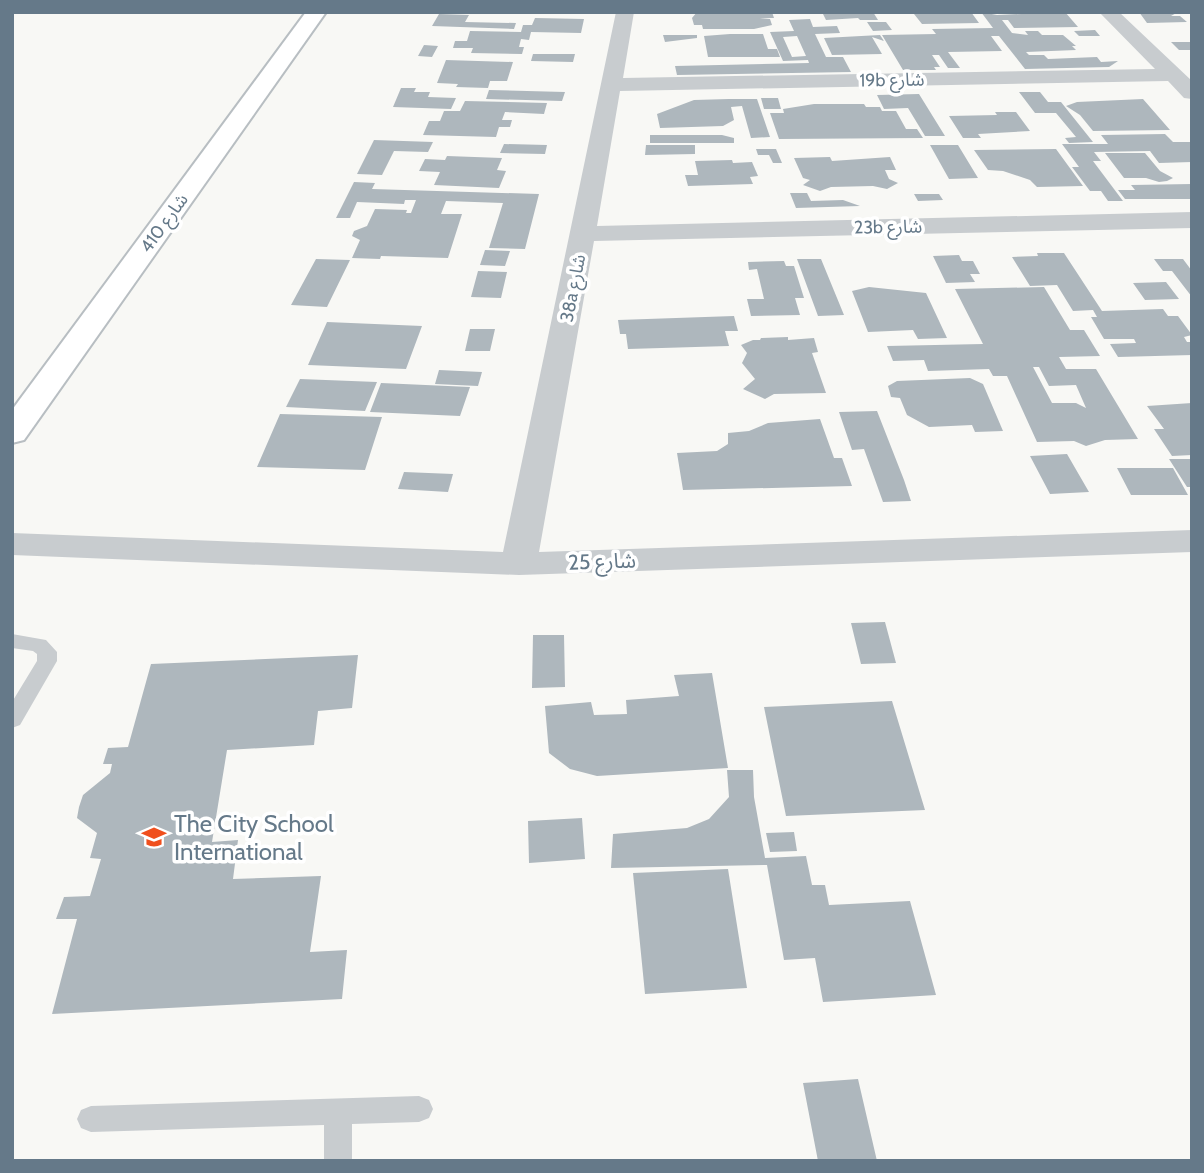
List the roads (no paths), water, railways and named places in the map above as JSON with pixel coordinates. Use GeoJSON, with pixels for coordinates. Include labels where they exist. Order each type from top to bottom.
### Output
{"type":"FeatureCollection","features":[{"type":"Feature","properties":{"kind":"street","name":"شارع 410"},"geometry":{"type":"LineString","coordinates":[[12,433],[316,12]]}},
{"type":"Feature","properties":{"kind":"street","name":"38a شارع"},"geometry":{"type":"LineString","coordinates":[[519,564],[625,12]]}},
{"type":"Feature","properties":{"kind":"street"},"geometry":{"type":"LineString","coordinates":[[1108,12],[1192,93]]}},
{"type":"Feature","properties":{"kind":"street","name":"19b شارع"},"geometry":{"type":"LineString","coordinates":[[610,85],[1173,75]]}},
{"type":"Feature","properties":{"kind":"street","name":"23b شارع"},"geometry":{"type":"LineString","coordinates":[[583,234],[1192,220]]}},
{"type":"Feature","properties":{"kind":"street","name":"شارع 25"},"geometry":{"type":"LineString","coordinates":[[12,544],[519,564],[1192,541]]}},
{"type":"Feature","properties":{"kind":"lane"},"geometry":{"type":"LineString","coordinates":[[12,641],[39,645],[47,652],[47,661],[12,720]]}},
{"type":"Feature","properties":{"kind":"lane"},"geometry":{"type":"LineString","coordinates":[[90,1119],[419,1109]]}},
{"type":"Feature","properties":{"kind":"lane"},"geometry":{"type":"LineString","coordinates":[[338,1111],[338,1161]]}},
{"type":"Feature","properties":{"kind":"place","name":"The City School International"},"geometry":{"type":"Point","coordinates":[154,837]}}]}
